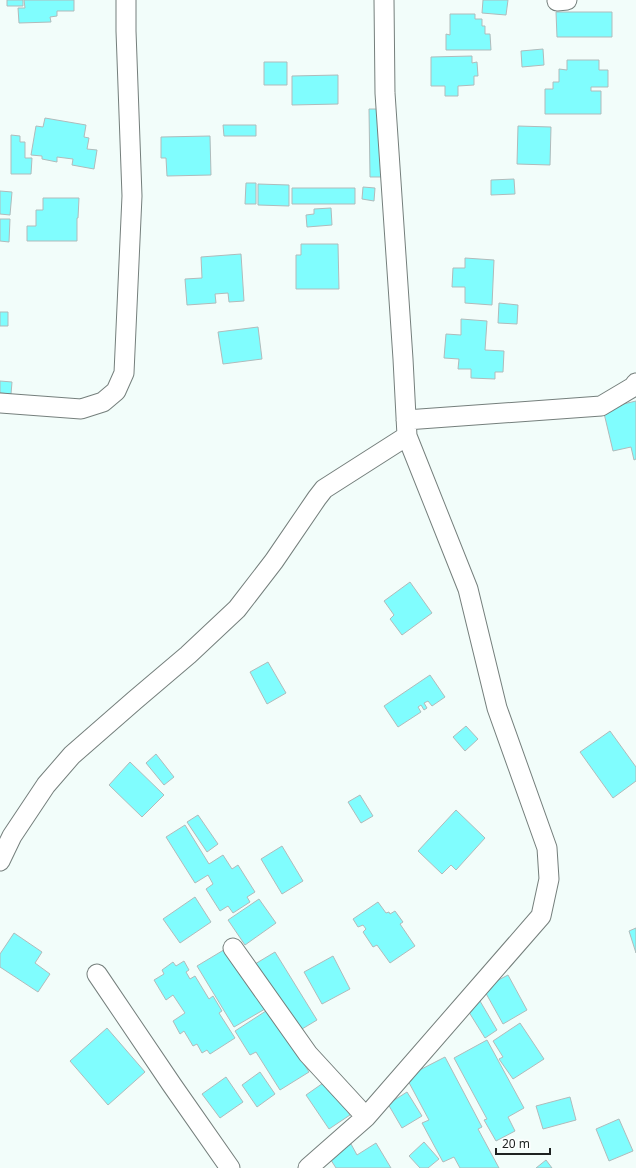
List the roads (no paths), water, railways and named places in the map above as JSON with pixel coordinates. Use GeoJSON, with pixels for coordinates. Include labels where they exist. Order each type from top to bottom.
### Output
{"type":"FeatureCollection","features":[{"type":"Feature","properties":{"kind":"street"},"geometry":{"type":"LineString","coordinates":[[0,402],[81,410],[103,402],[116,391],[124,373],[132,196],[126,0]]}},
{"type":"Feature","properties":{"kind":"street"},"geometry":{"type":"LineString","coordinates":[[308,1168],[366,1117],[541,916],[550,879],[547,848],[497,708],[468,589],[406,428],[403,359],[385,93],[384,0]]}},
{"type":"Feature","properties":{"kind":"street"},"geometry":{"type":"LineString","coordinates":[[0,861],[12,836],[51,779],[72,755],[188,655],[237,609],[274,561],[324,489],[406,428],[601,406],[633,387],[636,383]]}},
{"type":"Feature","properties":{"kind":"street"},"geometry":{"type":"LineString","coordinates":[[233,948],[308,1054],[366,1117]]}},
{"type":"Feature","properties":{"kind":"street"},"geometry":{"type":"LineString","coordinates":[[97,974],[230,1168]]}}]}
